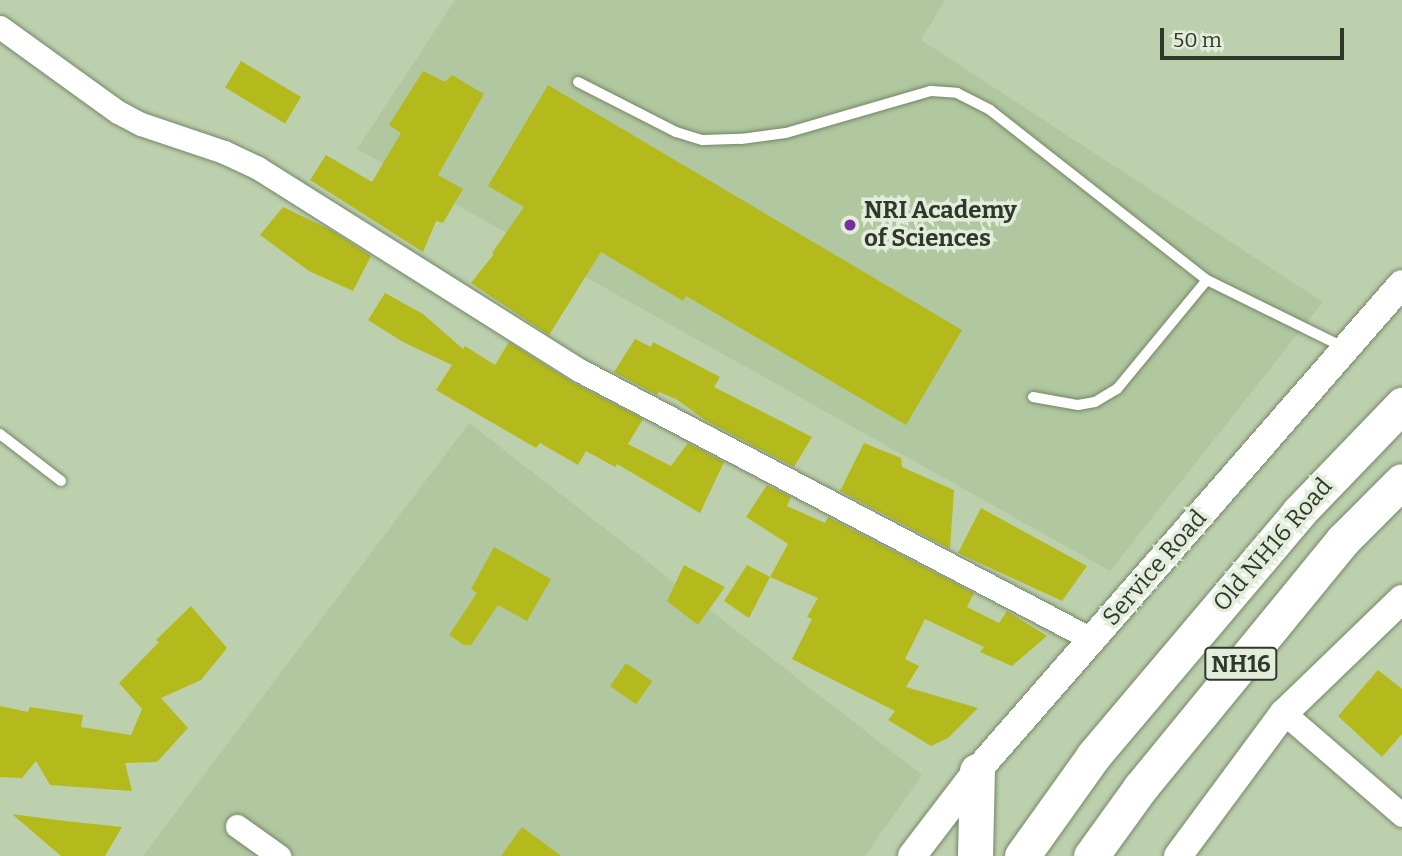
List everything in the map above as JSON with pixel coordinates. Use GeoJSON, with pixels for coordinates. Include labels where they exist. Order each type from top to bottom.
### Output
{"type":"FeatureCollection","features":[{"type":"Feature","properties":{"kind":"main road","name":"Old NH16 Road"},"geometry":{"type":"LineString","coordinates":[[1022,856],[1094,755],[1147,692],[1299,512],[1402,405]]}},
{"type":"Feature","properties":{"kind":"main road","name":"Old NH16 Road"},"geometry":{"type":"LineString","coordinates":[[1091,856],[1140,788],[1343,540],[1402,481]]}},
{"type":"Feature","properties":{"kind":"main road"},"geometry":{"type":"LineString","coordinates":[[975,856],[977,771]]}},
{"type":"Feature","properties":{"kind":"street"},"geometry":{"type":"LineString","coordinates":[[0,27],[118,112],[141,124],[224,152],[258,168],[579,370],[1093,640]]}},
{"type":"Feature","properties":{"kind":"street","name":"Service Road"},"geometry":{"type":"LineString","coordinates":[[912,856],[977,771],[1402,284]]}},
{"type":"Feature","properties":{"kind":"street"},"geometry":{"type":"LineString","coordinates":[[1178,856],[1284,713],[1402,599]]}},
{"type":"Feature","properties":{"kind":"street"},"geometry":{"type":"LineString","coordinates":[[1284,713],[1402,815]]}},
{"type":"Feature","properties":{"kind":"street"},"geometry":{"type":"LineString","coordinates":[[237,826],[279,856]]}},
{"type":"Feature","properties":{"kind":"lane"},"geometry":{"type":"LineString","coordinates":[[578,82],[676,132],[704,140],[741,139],[786,132],[931,91],[957,93],[990,110],[1207,280],[1345,348]]}},
{"type":"Feature","properties":{"kind":"lane"},"geometry":{"type":"LineString","coordinates":[[1032,397],[1078,405],[1095,402],[1117,389],[1207,280]]}},
{"type":"Feature","properties":{"kind":"lane"},"geometry":{"type":"LineString","coordinates":[[0,434],[61,481]]}},
{"type":"Feature","properties":{"kind":"shaded area","name":"NRI Academy of Sciences"},"geometry":{"type":"Polygon","coordinates":[[[455,0],[945,0],[921,40],[1323,302],[1110,571],[357,149],[455,0]]]}},
{"type":"Feature","properties":{"kind":"shaded area"},"geometry":{"type":"Polygon","coordinates":[[[469,423],[922,775],[865,856],[143,856],[469,423]]]}},
{"type":"Feature","properties":{"kind":"building"},"geometry":{"type":"Polygon","coordinates":[[[241,61],[301,97],[285,124],[225,88],[241,61]]]}},
{"type":"Feature","properties":{"kind":"building"},"geometry":{"type":"Polygon","coordinates":[[[423,71],[445,82],[452,75],[484,94],[438,175],[463,189],[443,223],[436,221],[423,252],[310,180],[326,155],[372,182],[401,133],[389,125],[423,71]]]}},
{"type":"Feature","properties":{"kind":"building"},"geometry":{"type":"Polygon","coordinates":[[[548,85],[962,330],[906,425],[686,296],[683,301],[601,252],[549,335],[471,283],[494,254],[492,253],[524,207],[488,186],[548,85]]]}},
{"type":"Feature","properties":{"kind":"building"},"geometry":{"type":"Polygon","coordinates":[[[283,207],[331,230],[371,256],[353,291],[309,271],[260,235],[283,207]]]}},
{"type":"Feature","properties":{"kind":"building"},"geometry":{"type":"Polygon","coordinates":[[[385,293],[423,314],[463,349],[465,346],[495,365],[509,342],[572,382],[643,419],[628,444],[671,466],[688,443],[724,462],[700,513],[617,464],[615,467],[586,451],[578,465],[540,443],[536,448],[436,390],[452,365],[403,342],[368,320],[385,293]]]}},
{"type":"Feature","properties":{"kind":"building"},"geometry":{"type":"Polygon","coordinates":[[[635,339],[651,347],[653,342],[720,377],[714,387],[812,437],[794,467],[705,420],[676,399],[659,392],[657,395],[614,372],[635,339]]]}},
{"type":"Feature","properties":{"kind":"building"},"geometry":{"type":"Polygon","coordinates":[[[864,443],[901,458],[902,467],[954,490],[950,549],[840,491],[864,443]]]}},
{"type":"Feature","properties":{"kind":"building"},"geometry":{"type":"Polygon","coordinates":[[[767,485],[791,497],[787,506],[825,523],[828,517],[974,593],[967,607],[999,623],[1007,611],[1047,636],[1012,666],[980,652],[984,647],[925,619],[905,659],[919,666],[906,687],[978,708],[948,738],[931,746],[888,720],[895,711],[792,659],[812,619],[807,617],[818,598],[770,577],[788,544],[746,517],[767,485]]]}},
{"type":"Feature","properties":{"kind":"building"},"geometry":{"type":"Polygon","coordinates":[[[981,508],[1087,566],[1062,601],[958,553],[981,508]]]}},
{"type":"Feature","properties":{"kind":"building"},"geometry":{"type":"Polygon","coordinates":[[[494,547],[551,579],[527,621],[498,605],[471,645],[464,645],[449,635],[477,593],[471,589],[494,547]]]}},
{"type":"Feature","properties":{"kind":"building"},"geometry":{"type":"Polygon","coordinates":[[[684,565],[725,587],[698,625],[667,601],[684,565]]]}},
{"type":"Feature","properties":{"kind":"building"},"geometry":{"type":"Polygon","coordinates":[[[747,565],[770,577],[749,618],[724,601],[747,565]]]}},
{"type":"Feature","properties":{"kind":"building"},"geometry":{"type":"Polygon","coordinates":[[[191,606],[227,648],[201,680],[161,698],[188,728],[157,762],[125,763],[132,791],[50,785],[36,761],[22,778],[0,777],[0,706],[28,712],[30,707],[83,715],[81,727],[131,735],[142,709],[119,683],[159,642],[156,640],[191,606]]]}},
{"type":"Feature","properties":{"kind":"building"},"geometry":{"type":"Polygon","coordinates":[[[626,663],[652,681],[636,704],[610,686],[626,663]]]}},
{"type":"Feature","properties":{"kind":"building"},"geometry":{"type":"Polygon","coordinates":[[[1378,670],[1402,689],[1402,734],[1382,757],[1338,716],[1378,670]]]}},
{"type":"Feature","properties":{"kind":"building"},"geometry":{"type":"Polygon","coordinates":[[[12,814],[122,827],[105,856],[61,856],[12,814]]]}},
{"type":"Feature","properties":{"kind":"building"},"geometry":{"type":"Polygon","coordinates":[[[522,827],[561,856],[501,856],[522,827]]]}},
{"type":"Feature","properties":{"kind":"place","name":"NRI Academy of Sciences"},"geometry":{"type":"Point","coordinates":[850,225]}}]}
